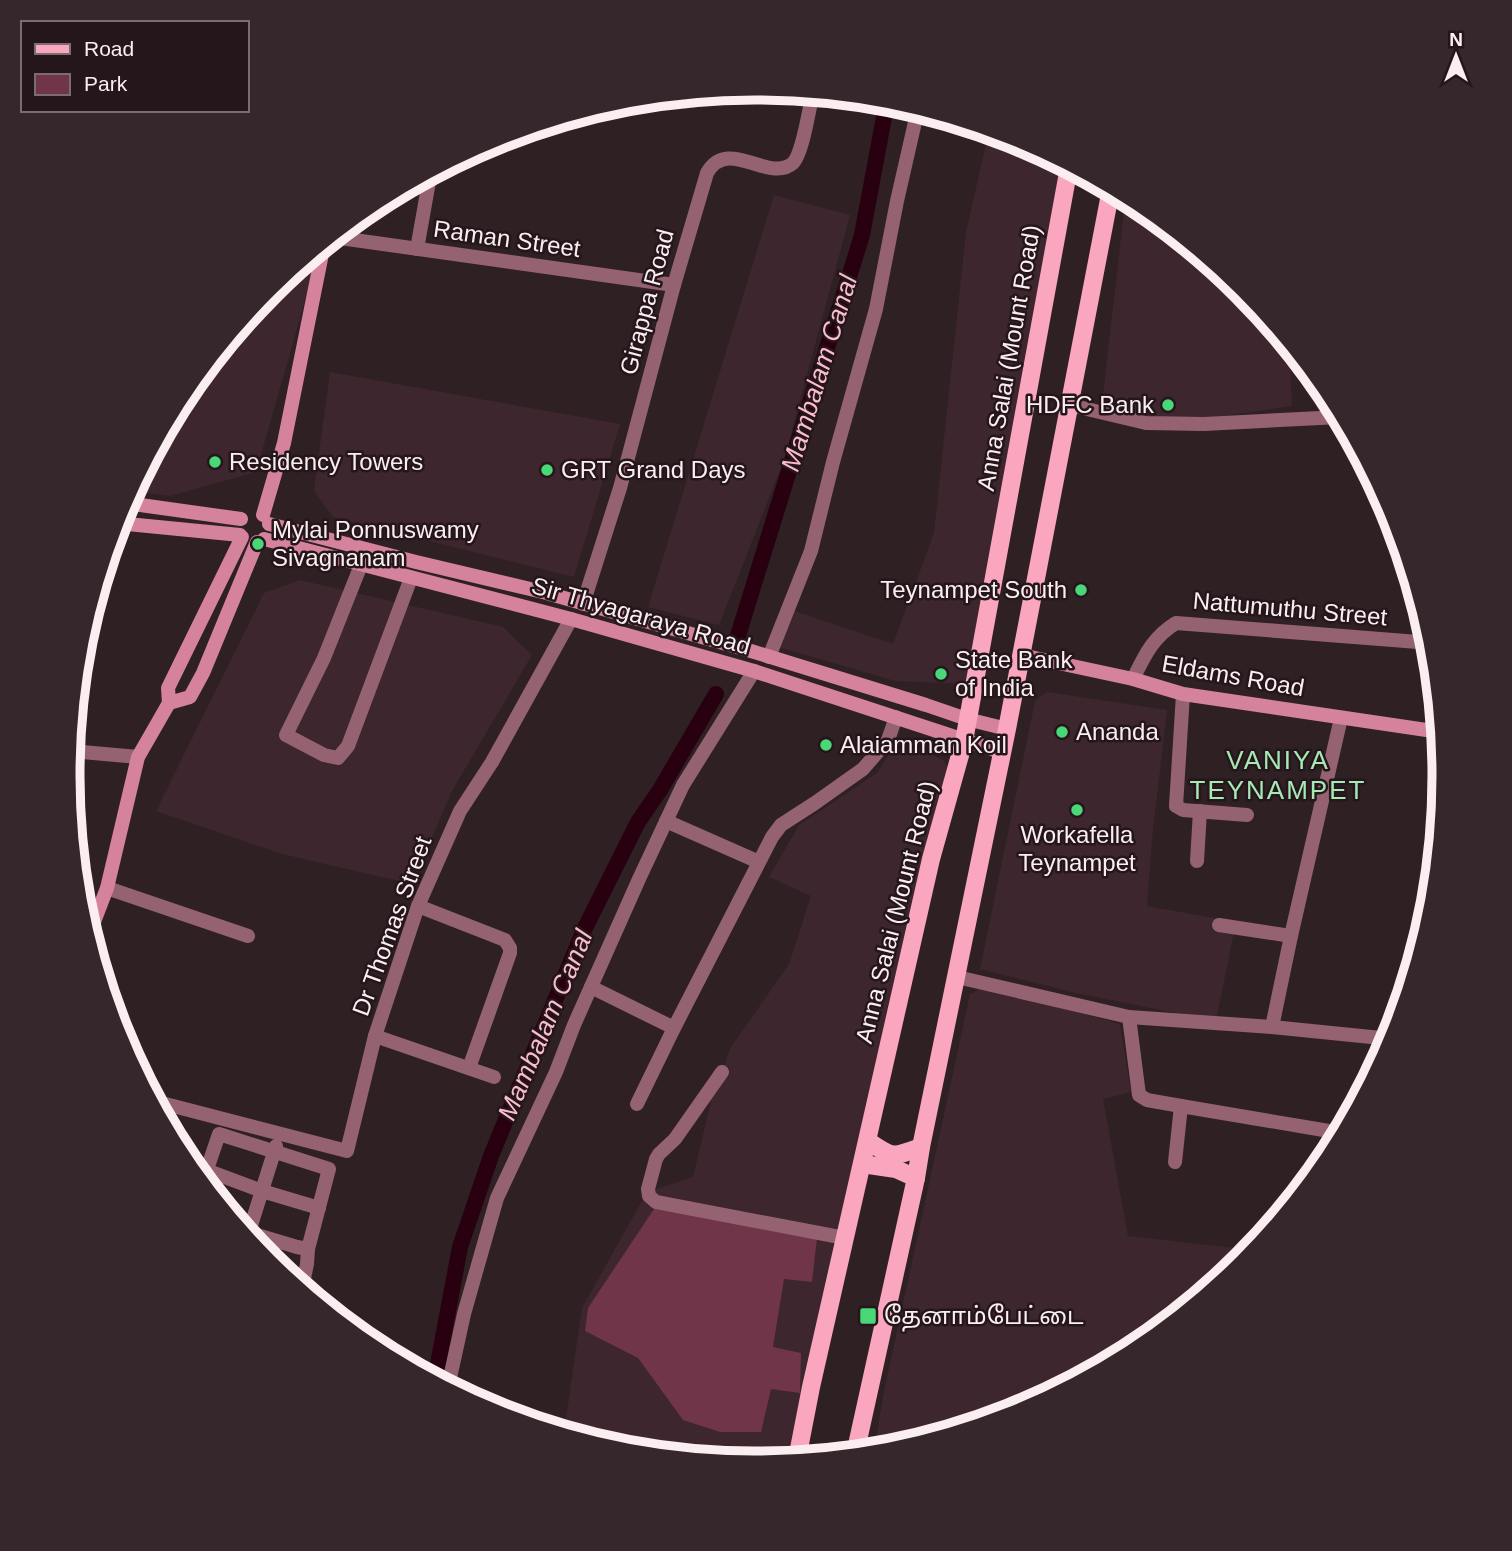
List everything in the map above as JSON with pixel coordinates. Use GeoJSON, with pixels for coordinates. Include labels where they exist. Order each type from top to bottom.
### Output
{"type":"FeatureCollection","features":[{"type":"Feature","properties":{"kind":"main road","name":"Anna Salai (Mount Road)"},"geometry":{"type":"LineString","coordinates":[[799,1450],[931,859],[964,741],[1067,176]]}},
{"type":"Feature","properties":{"kind":"main road"},"geometry":{"type":"LineString","coordinates":[[857,1443],[957,977],[1109,200]]}},
{"type":"Feature","properties":{"kind":"main road"},"geometry":{"type":"LineString","coordinates":[[169,703],[190,697],[260,541],[268,536],[270,528],[266,519],[289,421],[321,260]]}},
{"type":"Feature","properties":{"kind":"main road","name":"Sir Thyagaraya Road"},"geometry":{"type":"LineString","coordinates":[[138,505],[242,519],[247,514],[256,512],[266,519],[416,562],[543,592],[751,651],[1007,729]]}},
{"type":"Feature","properties":{"kind":"main road"},"geometry":{"type":"LineString","coordinates":[[96,918],[107,888],[138,757],[169,703],[168,688],[241,536],[239,527],[242,519]]}},
{"type":"Feature","properties":{"kind":"main road","name":"Sir Thyagaraya Road"},"geometry":{"type":"LineString","coordinates":[[129,524],[241,536],[246,541],[260,541],[361,565],[570,619],[754,671],[1001,752]]}},
{"type":"Feature","properties":{"kind":"main road","name":"Eldams Road"},"geometry":{"type":"LineString","coordinates":[[1021,655],[1133,679],[1183,694],[1430,731]]}},
{"type":"Feature","properties":{"kind":"main road"},"geometry":{"type":"LineString","coordinates":[[868,1141],[887,1154],[898,1155],[921,1147]]}},
{"type":"Feature","properties":{"kind":"main road"},"geometry":{"type":"LineString","coordinates":[[862,1164],[895,1169],[916,1178]]}},
{"type":"Feature","properties":{"kind":"street","name":"Girappa Road"},"geometry":{"type":"LineString","coordinates":[[583,604],[620,488],[707,173],[718,160],[728,158],[776,168],[793,162],[800,151],[811,102]]}},
{"type":"Feature","properties":{"kind":"street"},"geometry":{"type":"LineString","coordinates":[[769,657],[811,551],[832,462],[876,309],[916,119]]}},
{"type":"Feature","properties":{"kind":"street"},"geometry":{"type":"LineString","coordinates":[[417,249],[428,185]]}},
{"type":"Feature","properties":{"kind":"street","name":"Raman Street"},"geometry":{"type":"LineString","coordinates":[[346,239],[674,285]]}},
{"type":"Feature","properties":{"kind":"street"},"geometry":{"type":"LineString","coordinates":[[1070,405],[1146,423],[1204,424],[1329,418]]}},
{"type":"Feature","properties":{"kind":"street"},"geometry":{"type":"LineString","coordinates":[[361,565],[324,658],[286,735],[324,755],[338,758],[348,746],[411,578]]}},
{"type":"Feature","properties":{"kind":"street","name":"Dr Thomas Street"},"geometry":{"type":"LineString","coordinates":[[281,1133],[347,1151],[375,1036],[418,905],[460,811],[492,762],[570,619]]}},
{"type":"Feature","properties":{"kind":"street","name":"Nattumuthu Street"},"geometry":{"type":"LineString","coordinates":[[1133,679],[1149,647],[1176,622],[1418,642]]}},
{"type":"Feature","properties":{"kind":"street"},"geometry":{"type":"LineString","coordinates":[[450,1377],[464,1314],[497,1198],[683,785],[754,671]]}},
{"type":"Feature","properties":{"kind":"street"},"geometry":{"type":"LineString","coordinates":[[1183,694],[1176,803],[1178,808],[1247,815]]}},
{"type":"Feature","properties":{"kind":"street"},"geometry":{"type":"LineString","coordinates":[[637,1104],[772,836],[781,825],[863,769],[888,740],[896,717]]}},
{"type":"Feature","properties":{"kind":"street"},"geometry":{"type":"LineString","coordinates":[[1272,1027],[1290,936],[1341,718]]}},
{"type":"Feature","properties":{"kind":"street"},"geometry":{"type":"LineString","coordinates":[[81,752],[138,757]]}},
{"type":"Feature","properties":{"kind":"street"},"geometry":{"type":"LineString","coordinates":[[1197,861],[1200,811]]}},
{"type":"Feature","properties":{"kind":"street"},"geometry":{"type":"LineString","coordinates":[[666,821],[759,862]]}},
{"type":"Feature","properties":{"kind":"street"},"geometry":{"type":"LineString","coordinates":[[107,888],[248,936]]}},
{"type":"Feature","properties":{"kind":"street"},"geometry":{"type":"LineString","coordinates":[[418,905],[505,940],[510,948],[469,1068]]}},
{"type":"Feature","properties":{"kind":"street"},"geometry":{"type":"LineString","coordinates":[[1219,925],[1290,936]]}},
{"type":"Feature","properties":{"kind":"street"},"geometry":{"type":"LineString","coordinates":[[957,977],[1129,1017],[1379,1037]]}},
{"type":"Feature","properties":{"kind":"street"},"geometry":{"type":"LineString","coordinates":[[591,987],[674,1028]]}},
{"type":"Feature","properties":{"kind":"street"},"geometry":{"type":"LineString","coordinates":[[1129,1017],[1139,1095],[1147,1100],[1330,1131]]}},
{"type":"Feature","properties":{"kind":"street"},"geometry":{"type":"LineString","coordinates":[[375,1036],[494,1077]]}},
{"type":"Feature","properties":{"kind":"street"},"geometry":{"type":"LineString","coordinates":[[722,1072],[674,1139],[656,1159],[648,1189],[649,1196],[656,1202],[845,1238]]}},
{"type":"Feature","properties":{"kind":"street"},"geometry":{"type":"LineString","coordinates":[[166,1104],[281,1133],[250,1224]]}},
{"type":"Feature","properties":{"kind":"street"},"geometry":{"type":"LineString","coordinates":[[1175,1162],[1181,1107]]}},
{"type":"Feature","properties":{"kind":"street"},"geometry":{"type":"LineString","coordinates":[[207,1169],[219,1134],[329,1168],[308,1249],[304,1277]]}},
{"type":"Feature","properties":{"kind":"street"},"geometry":{"type":"LineString","coordinates":[[213,1177],[320,1208]]}},
{"type":"Feature","properties":{"kind":"street"},"geometry":{"type":"LineString","coordinates":[[264,1238],[308,1249]]}},
{"type":"Feature","properties":{"kind":"shaded area"},"geometry":{"type":"Polygon","coordinates":[[[987,141],[1062,174],[966,684],[895,681],[778,647],[788,609],[893,644],[934,533],[966,232],[987,141]]]}},
{"type":"Feature","properties":{"kind":"shaded area"},"geometry":{"type":"Polygon","coordinates":[[[774,195],[850,215],[784,460],[719,625],[648,607],[774,195]]]}},
{"type":"Feature","properties":{"kind":"shaded area"},"geometry":{"type":"Polygon","coordinates":[[[1124,210],[1201,268],[1264,330],[1290,361],[1292,406],[1188,421],[1101,413],[1124,210]]]}},
{"type":"Feature","properties":{"kind":"shaded area"},"geometry":{"type":"Polygon","coordinates":[[[315,264],[256,472],[170,496],[143,492],[194,400],[248,330],[315,264]]]}},
{"type":"Feature","properties":{"kind":"shaded area"},"geometry":{"type":"Polygon","coordinates":[[[330,372],[620,424],[574,577],[333,517],[314,491],[330,372]]]}},
{"type":"Feature","properties":{"kind":"shaded area"},"geometry":{"type":"Polygon","coordinates":[[[300,580],[503,627],[532,655],[452,791],[412,884],[282,854],[156,811],[264,593],[300,580]]]}},
{"type":"Feature","properties":{"kind":"shaded area"},"geometry":{"type":"Polygon","coordinates":[[[1047,692],[1167,710],[1147,906],[1236,922],[1216,1021],[1076,993],[980,969],[1035,701],[1047,692]]]}},
{"type":"Feature","properties":{"kind":"shaded area"},"geometry":{"type":"Polygon","coordinates":[[[900,736],[944,761],[953,777],[804,1450],[712,1450],[624,1438],[565,1423],[582,1308],[647,1192],[693,1177],[712,1097],[731,1047],[789,964],[811,896],[769,877],[799,825],[877,773],[900,736]]]}},
{"type":"Feature","properties":{"kind":"shaded area"},"geometry":{"type":"Polygon","coordinates":[[[986,986],[1120,1024],[1131,1092],[1103,1099],[1128,1236],[1238,1248],[1167,1311],[1094,1361],[1015,1400],[931,1428],[876,1440],[883,1396],[970,994],[986,986]]]}},
{"type":"Feature","properties":{"kind":"green space"},"geometry":{"type":"Polygon","coordinates":[[[654,1209],[817,1238],[812,1282],[784,1279],[773,1347],[801,1353],[800,1393],[771,1389],[761,1432],[720,1432],[683,1420],[638,1358],[585,1331],[588,1308],[654,1209]]]}},
{"type":"Feature","properties":{"kind":"waterway","name":"Mambalam Canal"},"geometry":{"type":"LineString","coordinates":[[736,642],[862,235],[885,112]]}},
{"type":"Feature","properties":{"kind":"waterway","name":"Mambalam Canal"},"geometry":{"type":"LineString","coordinates":[[437,1371],[460,1247],[491,1156],[584,930],[638,822],[660,790],[716,694]]}},
{"type":"Feature","properties":{"kind":"place","name":"HDFC Bank"},"geometry":{"type":"Point","coordinates":[1168,405]}},
{"type":"Feature","properties":{"kind":"place","name":"Residency Towers"},"geometry":{"type":"Point","coordinates":[215,462]}},
{"type":"Feature","properties":{"kind":"place","name":"GRT Grand Days"},"geometry":{"type":"Point","coordinates":[547,470]}},
{"type":"Feature","properties":{"kind":"place","name":"Mylai Ponnuswamy Sivagnanam"},"geometry":{"type":"Point","coordinates":[258,544]}},
{"type":"Feature","properties":{"kind":"place","name":"Teynampet South"},"geometry":{"type":"Point","coordinates":[1081,590]}},
{"type":"Feature","properties":{"kind":"place","name":"State Bank of India"},"geometry":{"type":"Point","coordinates":[941,674]}},
{"type":"Feature","properties":{"kind":"place","name":"Ananda"},"geometry":{"type":"Point","coordinates":[1062,732]}},
{"type":"Feature","properties":{"kind":"place","name":"Alaiamman Koil"},"geometry":{"type":"Point","coordinates":[826,745]}},
{"type":"Feature","properties":{"kind":"place","name":"Workafella Teynampet"},"geometry":{"type":"Point","coordinates":[1077,810]}},
{"type":"Feature","properties":{"kind":"place","name":"தேனாம்பேட்டை"},"geometry":{"type":"Point","coordinates":[868,1316]}},
{"type":"Feature","properties":{"kind":"district","name":"VANIYA TEYNAMPET"},"geometry":{"type":"Point","coordinates":[1278,775]}}]}
